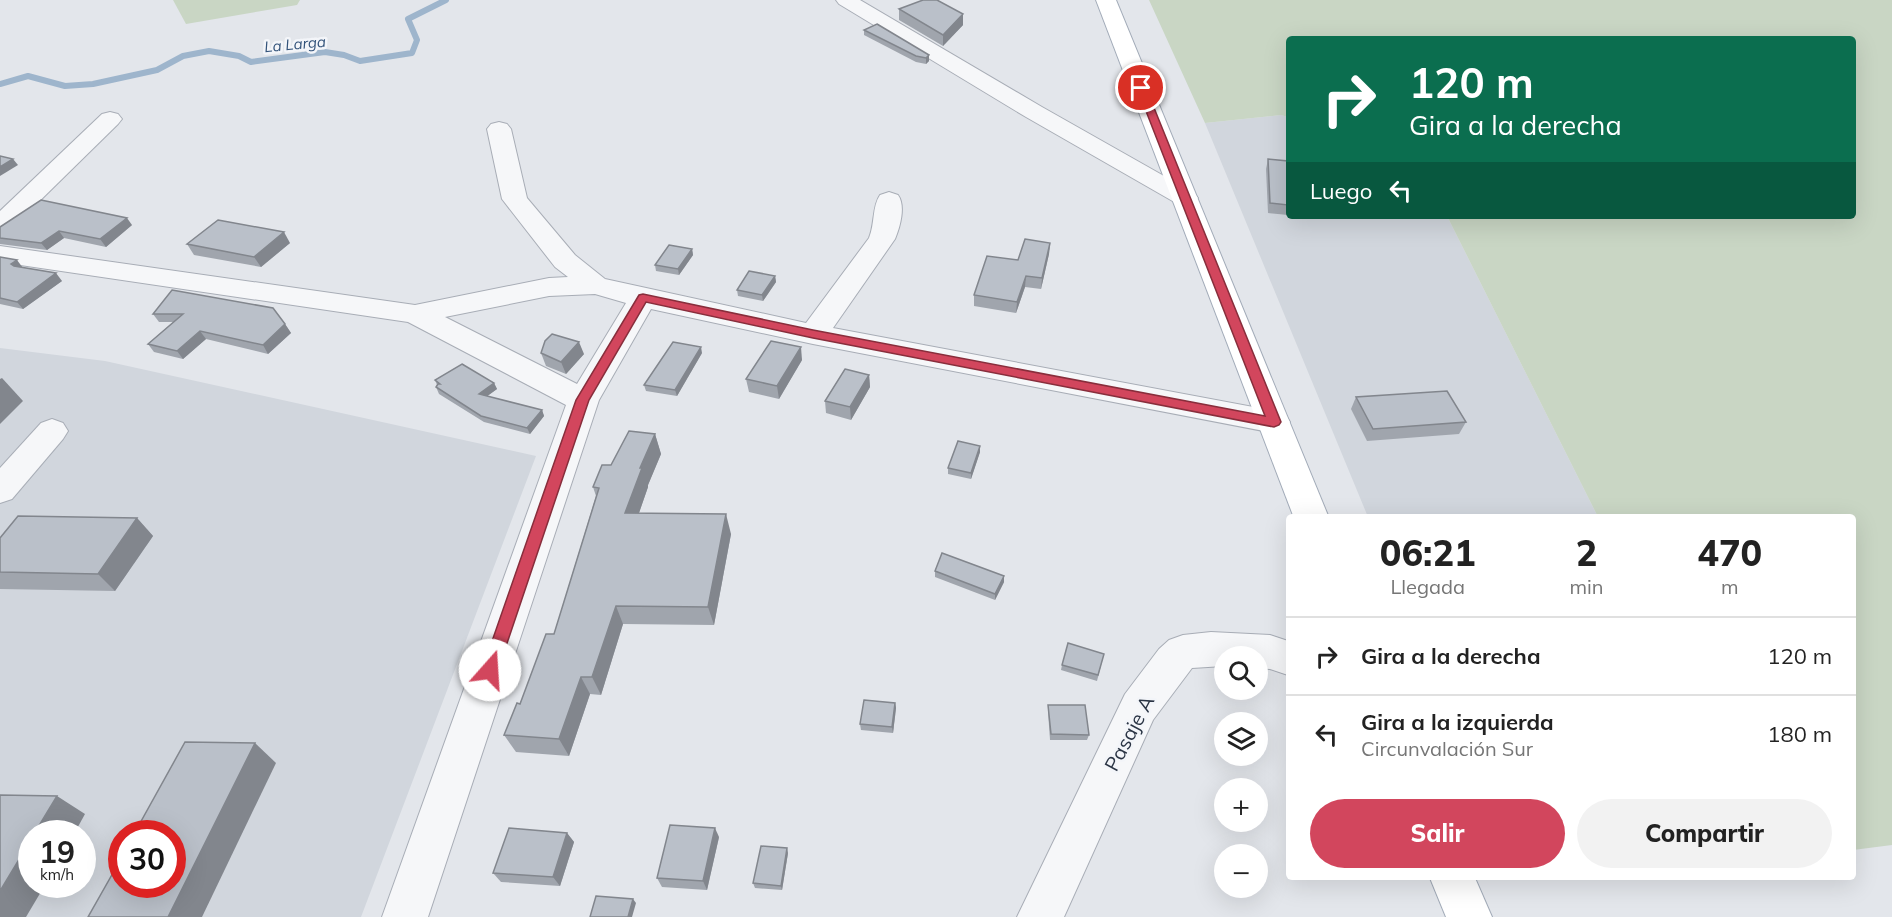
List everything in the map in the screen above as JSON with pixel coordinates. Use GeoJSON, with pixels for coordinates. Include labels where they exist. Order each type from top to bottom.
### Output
{"type":"FeatureCollection","features":[{"type":"Feature","properties":{"kind":"main road"},"geometry":{"type":"LineString","coordinates":[[1106,0],[1310,514]]}},
{"type":"Feature","properties":{"kind":"main road"},"geometry":{"type":"LineString","coordinates":[[1454,880],[1469,917]]}},
{"type":"Feature","properties":{"kind":"street"},"geometry":{"type":"LineString","coordinates":[[846,0],[1034,112],[1185,198]]}},
{"type":"Feature","properties":{"kind":"street"},"geometry":{"type":"LineString","coordinates":[[0,225],[110,119]]}},
{"type":"Feature","properties":{"kind":"street"},"geometry":{"type":"LineString","coordinates":[[499,129],[515,199],[565,261],[595,285]]}},
{"type":"Feature","properties":{"kind":"street"},"geometry":{"type":"LineString","coordinates":[[813,334],[882,239],[887,227],[889,200]]}},
{"type":"Feature","properties":{"kind":"street"},"geometry":{"type":"LineString","coordinates":[[0,254],[415,314],[583,400]]}},
{"type":"Feature","properties":{"kind":"street"},"geometry":{"type":"LineString","coordinates":[[415,314],[549,286],[595,285],[643,298],[813,334],[1274,422]]}},
{"type":"Feature","properties":{"kind":"street"},"geometry":{"type":"LineString","coordinates":[[405,917],[583,400],[643,298]]}},
{"type":"Feature","properties":{"kind":"street"},"geometry":{"type":"LineString","coordinates":[[0,490],[52,431]]}},
{"type":"Feature","properties":{"kind":"street","name":"Pasaje A"},"geometry":{"type":"LineString","coordinates":[[1040,917],[1138,707],[1173,661],[1183,652],[1211,649],[1270,652],[1286,657]]}},
{"type":"Feature","properties":{"kind":"shaded area"},"geometry":{"type":"Polygon","coordinates":[[[1281,115],[1286,116],[1286,219],[1449,219],[1596,514],[1367,514],[1205,123],[1281,115]]]}},
{"type":"Feature","properties":{"kind":"shaded area"},"geometry":{"type":"Polygon","coordinates":[[[0,348],[105,361],[536,456],[361,917],[0,917],[0,348]]]}},
{"type":"Feature","properties":{"kind":"green space"},"geometry":{"type":"Polygon","coordinates":[[[173,0],[300,0],[297,5],[186,24],[173,0]]]}},
{"type":"Feature","properties":{"kind":"green space"},"geometry":{"type":"Polygon","coordinates":[[[1149,0],[1892,0],[1892,845],[1856,850],[1856,514],[1596,514],[1449,219],[1856,219],[1856,36],[1286,36],[1286,116],[1281,115],[1205,123],[1149,0]]]}},
{"type":"Feature","properties":{"kind":"building"},"geometry":{"type":"Polygon","coordinates":[[[923,0],[937,0],[963,14],[943,35],[899,9],[923,0]]]}},
{"type":"Feature","properties":{"kind":"building"},"geometry":{"type":"Polygon","coordinates":[[[877,24],[929,55],[926,58],[916,56],[864,30],[877,24]]]}},
{"type":"Feature","properties":{"kind":"building"},"geometry":{"type":"Polygon","coordinates":[[[0,156],[13,159],[0,167],[0,156]]]}},
{"type":"Feature","properties":{"kind":"building"},"geometry":{"type":"Polygon","coordinates":[[[1268,159],[1286,161],[1286,205],[1270,203],[1268,159]]]}},
{"type":"Feature","properties":{"kind":"building"},"geometry":{"type":"Polygon","coordinates":[[[41,200],[127,218],[100,239],[59,231],[41,243],[0,238],[0,227],[41,200]]]}},
{"type":"Feature","properties":{"kind":"building"},"geometry":{"type":"Polygon","coordinates":[[[218,220],[284,232],[254,257],[187,244],[218,220]]]}},
{"type":"Feature","properties":{"kind":"building"},"geometry":{"type":"Polygon","coordinates":[[[1025,239],[1050,243],[1042,278],[1026,276],[1017,302],[974,295],[987,256],[1018,260],[1025,239]]]}},
{"type":"Feature","properties":{"kind":"building"},"geometry":{"type":"Polygon","coordinates":[[[669,245],[692,249],[678,269],[655,265],[669,245]]]}},
{"type":"Feature","properties":{"kind":"building"},"geometry":{"type":"Polygon","coordinates":[[[0,257],[17,260],[11,264],[14,266],[56,273],[17,302],[0,298],[0,257]]]}},
{"type":"Feature","properties":{"kind":"building"},"geometry":{"type":"Polygon","coordinates":[[[749,271],[775,276],[762,295],[737,290],[749,271]]]}},
{"type":"Feature","properties":{"kind":"building"},"geometry":{"type":"Polygon","coordinates":[[[172,290],[273,308],[285,324],[263,345],[200,331],[177,351],[148,344],[183,314],[153,314],[172,290]]]}},
{"type":"Feature","properties":{"kind":"building"},"geometry":{"type":"Polygon","coordinates":[[[552,334],[579,342],[561,362],[541,353],[545,341],[552,334]]]}},
{"type":"Feature","properties":{"kind":"building"},"geometry":{"type":"Polygon","coordinates":[[[771,341],[801,347],[777,386],[746,379],[771,341]]]}},
{"type":"Feature","properties":{"kind":"building"},"geometry":{"type":"Polygon","coordinates":[[[673,342],[701,347],[675,390],[644,385],[673,342]]]}},
{"type":"Feature","properties":{"kind":"building"},"geometry":{"type":"Polygon","coordinates":[[[462,364],[494,383],[479,394],[542,410],[527,428],[481,416],[436,387],[440,384],[435,380],[462,364]]]}},
{"type":"Feature","properties":{"kind":"building"},"geometry":{"type":"Polygon","coordinates":[[[845,369],[869,375],[850,407],[825,401],[845,369]]]}},
{"type":"Feature","properties":{"kind":"building"},"geometry":{"type":"Polygon","coordinates":[[[1447,391],[1466,422],[1373,429],[1356,397],[1447,391]]]}},
{"type":"Feature","properties":{"kind":"building"},"geometry":{"type":"Polygon","coordinates":[[[629,431],[655,434],[640,468],[642,468],[625,513],[726,514],[708,607],[616,606],[592,677],[581,677],[559,739],[504,735],[517,703],[520,704],[546,634],[554,634],[599,488],[593,487],[602,465],[611,465],[629,431]]]}},
{"type":"Feature","properties":{"kind":"building"},"geometry":{"type":"Polygon","coordinates":[[[958,441],[980,446],[971,473],[948,468],[958,441]]]}},
{"type":"Feature","properties":{"kind":"building"},"geometry":{"type":"Polygon","coordinates":[[[18,516],[137,518],[98,574],[0,572],[0,538],[18,516]]]}},
{"type":"Feature","properties":{"kind":"building"},"geometry":{"type":"Polygon","coordinates":[[[942,553],[1004,576],[995,594],[935,571],[942,553]]]}},
{"type":"Feature","properties":{"kind":"building"},"geometry":{"type":"Polygon","coordinates":[[[1068,643],[1104,654],[1098,675],[1062,665],[1068,643]]]}},
{"type":"Feature","properties":{"kind":"building"},"geometry":{"type":"Polygon","coordinates":[[[864,700],[895,703],[892,727],[860,724],[864,700]]]}},
{"type":"Feature","properties":{"kind":"building"},"geometry":{"type":"Polygon","coordinates":[[[1048,705],[1085,705],[1089,735],[1051,734],[1048,705]]]}},
{"type":"Feature","properties":{"kind":"building"},"geometry":{"type":"Polygon","coordinates":[[[185,742],[255,743],[186,881],[186,820],[142,820],[185,742]]]}},
{"type":"Feature","properties":{"kind":"building"},"geometry":{"type":"Polygon","coordinates":[[[0,795],[57,796],[42,820],[18,820],[18,861],[0,891],[0,795]]]}},
{"type":"Feature","properties":{"kind":"building"},"geometry":{"type":"Polygon","coordinates":[[[670,825],[715,828],[703,881],[657,878],[670,825]]]}},
{"type":"Feature","properties":{"kind":"building"},"geometry":{"type":"Polygon","coordinates":[[[509,828],[567,833],[553,877],[493,873],[509,828]]]}},
{"type":"Feature","properties":{"kind":"building"},"geometry":{"type":"Polygon","coordinates":[[[761,846],[787,848],[781,886],[753,883],[761,846]]]}},
{"type":"Feature","properties":{"kind":"building"},"geometry":{"type":"Polygon","coordinates":[[[108,882],[108,898],[178,898],[168,917],[88,917],[108,882]]]}},
{"type":"Feature","properties":{"kind":"building"},"geometry":{"type":"Polygon","coordinates":[[[596,896],[633,899],[628,917],[590,917],[596,896]]]}},
{"type":"Feature","properties":{"kind":"waterway","name":"La Larga"},"geometry":{"type":"LineString","coordinates":[[0,84],[28,76],[65,86],[93,84],[157,70],[183,56],[209,51],[239,56],[251,62],[325,52],[344,55],[360,61],[412,53],[417,40],[408,19],[446,0]]}},
{"type":"Feature","properties":{"kind":"route"},"geometry":{"type":"LineString","coordinates":[[490,670],[583,400],[643,298],[813,334],[1274,422],[1141,88]]}}]}
